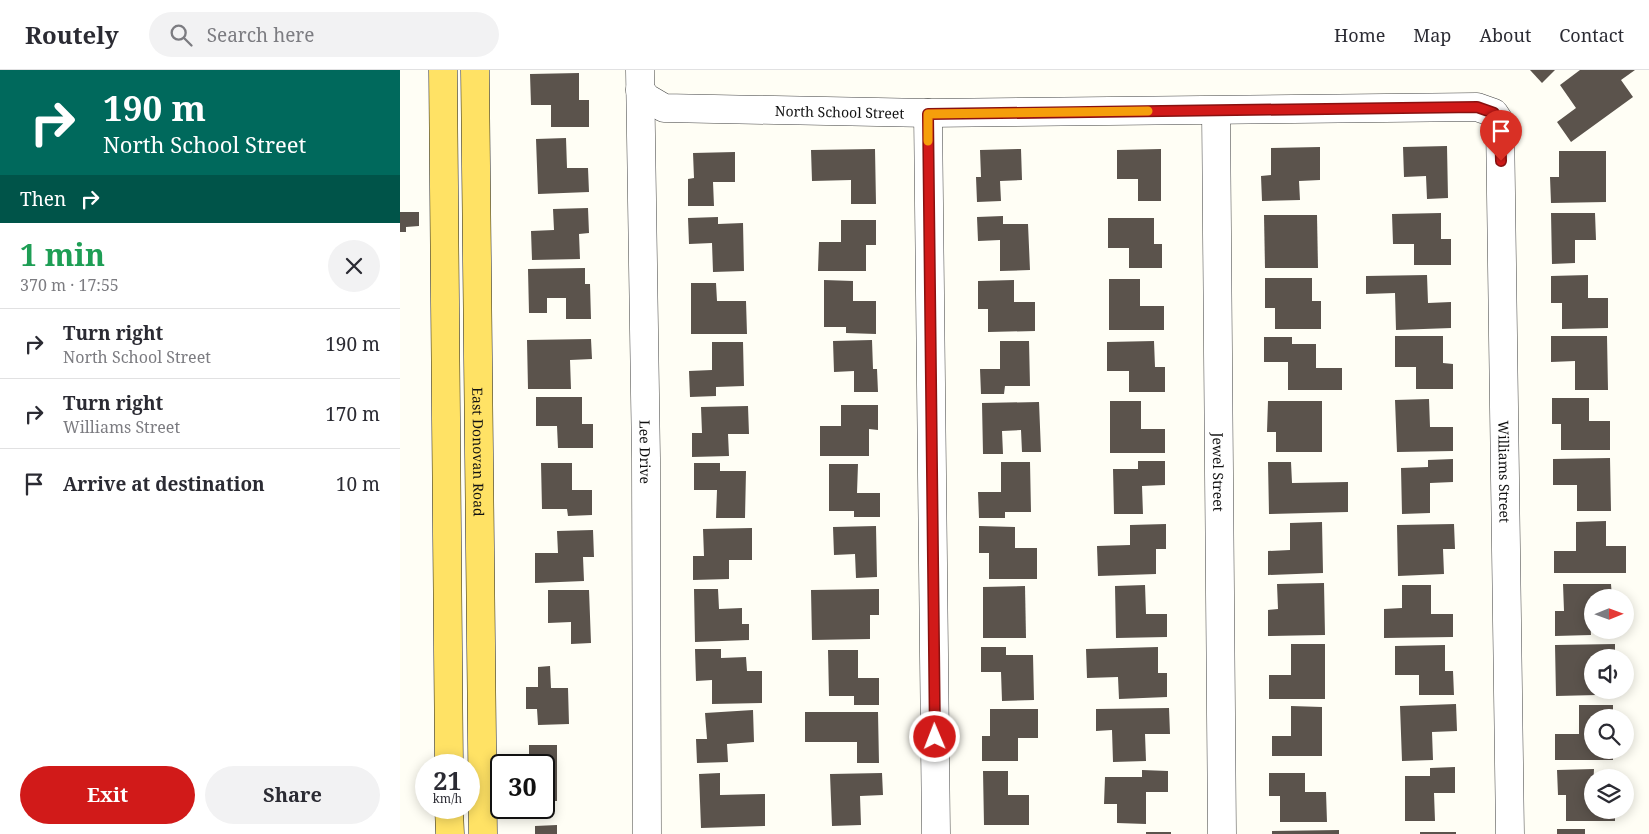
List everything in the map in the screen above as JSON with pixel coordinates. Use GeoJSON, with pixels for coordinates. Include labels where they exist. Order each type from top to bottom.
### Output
{"type":"FeatureCollection","features":[{"type":"Feature","properties":{"kind":"main road"},"geometry":{"type":"LineString","coordinates":[[442,70],[449,754]]}},
{"type":"Feature","properties":{"kind":"main road","name":"East Donovan Road"},"geometry":{"type":"LineString","coordinates":[[475,70],[483,834]]}},
{"type":"Feature","properties":{"kind":"main road"},"geometry":{"type":"LineString","coordinates":[[449,819],[450,834]]}},
{"type":"Feature","properties":{"kind":"street","name":"North School Street"},"geometry":{"type":"LineString","coordinates":[[640,80],[647,98],[664,108],[928,114],[1477,107],[1494,113]]}},
{"type":"Feature","properties":{"kind":"street","name":"Lee Drive"},"geometry":{"type":"LineString","coordinates":[[640,80],[646,458],[647,834]]}},
{"type":"Feature","properties":{"kind":"street","name":"Jewel Street"},"geometry":{"type":"LineString","coordinates":[[1216,111],[1222,834]]}},
{"type":"Feature","properties":{"kind":"street","name":"Williams Street"},"geometry":{"type":"LineString","coordinates":[[1494,113],[1500,122],[1510,834]]}},
{"type":"Feature","properties":{"kind":"street"},"geometry":{"type":"LineString","coordinates":[[928,114],[936,834]]}},
{"type":"Feature","properties":{"kind":"building"},"geometry":{"type":"Polygon","coordinates":[[[1530,70],[1555,70],[1542,83],[1530,70]]]}},
{"type":"Feature","properties":{"kind":"building"},"geometry":{"type":"Polygon","coordinates":[[[1580,70],[1635,70],[1621,80],[1633,97],[1571,142],[1557,122],[1576,108],[1560,85],[1580,70]]]}},
{"type":"Feature","properties":{"kind":"building"},"geometry":{"type":"Polygon","coordinates":[[[579,73],[579,100],[589,100],[589,127],[551,127],[551,105],[531,105],[530,74],[579,73]]]}},
{"type":"Feature","properties":{"kind":"building"},"geometry":{"type":"Polygon","coordinates":[[[566,138],[567,168],[588,168],[589,192],[538,194],[536,139],[566,138]]]}},
{"type":"Feature","properties":{"kind":"building"},"geometry":{"type":"Polygon","coordinates":[[[1447,146],[1448,198],[1427,199],[1426,176],[1404,177],[1403,147],[1447,146]]]}},
{"type":"Feature","properties":{"kind":"building"},"geometry":{"type":"Polygon","coordinates":[[[1320,147],[1320,180],[1299,181],[1300,200],[1262,201],[1261,176],[1271,175],[1271,148],[1320,147]]]}},
{"type":"Feature","properties":{"kind":"building"},"geometry":{"type":"Polygon","coordinates":[[[875,149],[876,204],[851,204],[851,180],[812,181],[811,150],[875,149]]]}},
{"type":"Feature","properties":{"kind":"building"},"geometry":{"type":"Polygon","coordinates":[[[1021,149],[1022,180],[1000,181],[1001,201],[977,202],[976,177],[981,177],[980,150],[1021,149]]]}},
{"type":"Feature","properties":{"kind":"building"},"geometry":{"type":"Polygon","coordinates":[[[1161,149],[1161,201],[1138,201],[1138,179],[1117,179],[1117,150],[1161,149]]]}},
{"type":"Feature","properties":{"kind":"building"},"geometry":{"type":"Polygon","coordinates":[[[1559,151],[1606,151],[1606,202],[1551,203],[1550,177],[1559,177],[1559,151]]]}},
{"type":"Feature","properties":{"kind":"building"},"geometry":{"type":"Polygon","coordinates":[[[735,152],[735,182],[713,182],[714,206],[688,206],[688,179],[694,178],[693,153],[735,152]]]}},
{"type":"Feature","properties":{"kind":"building"},"geometry":{"type":"Polygon","coordinates":[[[588,208],[589,233],[579,234],[580,259],[532,260],[531,231],[554,230],[553,209],[588,208]]]}},
{"type":"Feature","properties":{"kind":"building"},"geometry":{"type":"Polygon","coordinates":[[[400,212],[419,212],[419,226],[406,227],[406,232],[400,232],[400,212]]]}},
{"type":"Feature","properties":{"kind":"building"},"geometry":{"type":"Polygon","coordinates":[[[1441,213],[1441,239],[1451,239],[1451,265],[1414,265],[1414,244],[1393,244],[1392,214],[1441,213]]]}},
{"type":"Feature","properties":{"kind":"building"},"geometry":{"type":"Polygon","coordinates":[[[1551,213],[1595,213],[1596,240],[1575,240],[1575,263],[1552,264],[1551,213]]]}},
{"type":"Feature","properties":{"kind":"building"},"geometry":{"type":"Polygon","coordinates":[[[1264,215],[1317,215],[1318,268],[1265,268],[1264,215]]]}},
{"type":"Feature","properties":{"kind":"building"},"geometry":{"type":"Polygon","coordinates":[[[1003,216],[1003,224],[1028,224],[1030,270],[1000,271],[1000,240],[978,241],[977,217],[1003,216]]]}},
{"type":"Feature","properties":{"kind":"building"},"geometry":{"type":"Polygon","coordinates":[[[718,217],[718,224],[743,223],[744,271],[713,272],[712,243],[689,244],[688,218],[718,217]]]}},
{"type":"Feature","properties":{"kind":"building"},"geometry":{"type":"Polygon","coordinates":[[[1108,218],[1154,218],[1154,244],[1162,244],[1162,268],[1129,268],[1129,248],[1108,248],[1108,218]]]}},
{"type":"Feature","properties":{"kind":"building"},"geometry":{"type":"Polygon","coordinates":[[[841,220],[876,220],[876,245],[866,245],[866,271],[818,271],[819,242],[841,242],[841,220]]]}},
{"type":"Feature","properties":{"kind":"building"},"geometry":{"type":"Polygon","coordinates":[[[585,268],[585,284],[590,284],[591,319],[566,319],[566,298],[547,298],[547,313],[529,313],[528,269],[585,268]]]}},
{"type":"Feature","properties":{"kind":"building"},"geometry":{"type":"Polygon","coordinates":[[[1427,275],[1428,303],[1451,302],[1451,328],[1396,330],[1395,293],[1366,294],[1366,276],[1427,275]]]}},
{"type":"Feature","properties":{"kind":"building"},"geometry":{"type":"Polygon","coordinates":[[[1588,275],[1588,298],[1608,298],[1608,328],[1562,329],[1562,303],[1551,303],[1551,276],[1588,275]]]}},
{"type":"Feature","properties":{"kind":"building"},"geometry":{"type":"Polygon","coordinates":[[[1265,278],[1312,278],[1312,301],[1321,301],[1321,329],[1275,329],[1275,308],[1265,308],[1265,278]]]}},
{"type":"Feature","properties":{"kind":"building"},"geometry":{"type":"Polygon","coordinates":[[[1109,279],[1140,279],[1140,306],[1164,306],[1164,330],[1109,330],[1109,279]]]}},
{"type":"Feature","properties":{"kind":"building"},"geometry":{"type":"Polygon","coordinates":[[[824,280],[853,281],[853,301],[876,301],[876,334],[846,333],[846,327],[824,327],[824,280]]]}},
{"type":"Feature","properties":{"kind":"building"},"geometry":{"type":"Polygon","coordinates":[[[1014,280],[1014,302],[1035,302],[1035,331],[988,332],[988,309],[978,309],[978,281],[1014,280]]]}},
{"type":"Feature","properties":{"kind":"building"},"geometry":{"type":"Polygon","coordinates":[[[691,283],[716,283],[717,301],[746,301],[747,334],[691,334],[691,283]]]}},
{"type":"Feature","properties":{"kind":"building"},"geometry":{"type":"Polygon","coordinates":[[[1395,336],[1443,336],[1443,363],[1453,364],[1453,389],[1416,389],[1416,367],[1395,367],[1395,336]]]}},
{"type":"Feature","properties":{"kind":"building"},"geometry":{"type":"Polygon","coordinates":[[[1551,336],[1607,336],[1608,390],[1575,390],[1575,361],[1551,362],[1551,336]]]}},
{"type":"Feature","properties":{"kind":"building"},"geometry":{"type":"Polygon","coordinates":[[[1264,337],[1292,337],[1292,344],[1316,344],[1316,368],[1342,368],[1342,390],[1288,390],[1288,362],[1264,362],[1264,337]]]}},
{"type":"Feature","properties":{"kind":"building"},"geometry":{"type":"Polygon","coordinates":[[[591,339],[592,359],[570,360],[571,389],[528,389],[527,340],[591,339]]]}},
{"type":"Feature","properties":{"kind":"building"},"geometry":{"type":"Polygon","coordinates":[[[872,340],[873,369],[877,369],[878,392],[854,392],[854,371],[834,372],[833,341],[872,340]]]}},
{"type":"Feature","properties":{"kind":"building"},"geometry":{"type":"Polygon","coordinates":[[[1000,341],[1029,341],[1030,386],[1005,386],[1004,394],[981,394],[980,369],[1000,369],[1000,341]]]}},
{"type":"Feature","properties":{"kind":"building"},"geometry":{"type":"Polygon","coordinates":[[[1154,341],[1155,367],[1165,367],[1165,392],[1129,392],[1129,371],[1107,371],[1107,342],[1154,341]]]}},
{"type":"Feature","properties":{"kind":"building"},"geometry":{"type":"Polygon","coordinates":[[[712,342],[743,342],[744,386],[716,387],[716,396],[690,397],[689,371],[712,370],[712,342]]]}},
{"type":"Feature","properties":{"kind":"building"},"geometry":{"type":"Polygon","coordinates":[[[536,397],[582,397],[582,424],[593,424],[593,448],[558,448],[557,426],[536,426],[536,397]]]}},
{"type":"Feature","properties":{"kind":"building"},"geometry":{"type":"Polygon","coordinates":[[[1552,398],[1589,398],[1589,421],[1610,421],[1610,450],[1561,450],[1561,424],[1552,424],[1552,398]]]}},
{"type":"Feature","properties":{"kind":"building"},"geometry":{"type":"Polygon","coordinates":[[[1429,399],[1430,427],[1453,427],[1453,451],[1397,452],[1395,400],[1429,399]]]}},
{"type":"Feature","properties":{"kind":"building"},"geometry":{"type":"Polygon","coordinates":[[[1110,401],[1141,401],[1141,429],[1165,429],[1165,453],[1110,453],[1110,401]]]}},
{"type":"Feature","properties":{"kind":"building"},"geometry":{"type":"Polygon","coordinates":[[[1268,401],[1322,401],[1322,452],[1276,452],[1276,432],[1267,432],[1268,401]]]}},
{"type":"Feature","properties":{"kind":"building"},"geometry":{"type":"Polygon","coordinates":[[[1039,402],[1041,452],[1022,452],[1021,430],[1002,431],[1003,454],[983,454],[982,403],[1039,402]]]}},
{"type":"Feature","properties":{"kind":"building"},"geometry":{"type":"Polygon","coordinates":[[[841,405],[878,405],[878,430],[869,429],[869,456],[820,456],[820,426],[841,426],[841,405]]]}},
{"type":"Feature","properties":{"kind":"building"},"geometry":{"type":"Polygon","coordinates":[[[748,406],[749,434],[728,434],[729,456],[692,457],[692,433],[702,433],[701,407],[748,406]]]}},
{"type":"Feature","properties":{"kind":"building"},"geometry":{"type":"Polygon","coordinates":[[[1610,458],[1611,511],[1577,511],[1577,485],[1553,485],[1553,459],[1610,458]]]}},
{"type":"Feature","properties":{"kind":"building"},"geometry":{"type":"Polygon","coordinates":[[[1453,459],[1453,482],[1430,483],[1430,513],[1402,514],[1401,468],[1428,467],[1428,460],[1453,459]]]}},
{"type":"Feature","properties":{"kind":"building"},"geometry":{"type":"Polygon","coordinates":[[[1138,461],[1165,461],[1165,485],[1142,486],[1143,514],[1114,514],[1113,469],[1138,469],[1138,461]]]}},
{"type":"Feature","properties":{"kind":"building"},"geometry":{"type":"Polygon","coordinates":[[[1001,462],[1030,462],[1031,512],[1005,512],[1005,518],[979,518],[978,492],[1001,492],[1001,462]]]}},
{"type":"Feature","properties":{"kind":"building"},"geometry":{"type":"Polygon","coordinates":[[[1268,462],[1291,462],[1292,483],[1348,482],[1348,512],[1269,514],[1268,462]]]}},
{"type":"Feature","properties":{"kind":"building"},"geometry":{"type":"Polygon","coordinates":[[[541,463],[572,463],[572,490],[592,490],[592,515],[568,516],[567,509],[542,509],[541,463]]]}},
{"type":"Feature","properties":{"kind":"building"},"geometry":{"type":"Polygon","coordinates":[[[694,463],[720,463],[720,471],[746,471],[745,518],[716,518],[717,490],[694,490],[694,463]]]}},
{"type":"Feature","properties":{"kind":"building"},"geometry":{"type":"Polygon","coordinates":[[[829,464],[858,464],[857,493],[880,493],[880,517],[854,517],[854,511],[829,511],[829,464]]]}},
{"type":"Feature","properties":{"kind":"building"},"geometry":{"type":"Polygon","coordinates":[[[1606,521],[1606,546],[1626,546],[1626,573],[1554,573],[1554,551],[1576,551],[1576,522],[1606,521]]]}},
{"type":"Feature","properties":{"kind":"building"},"geometry":{"type":"Polygon","coordinates":[[[1322,522],[1323,573],[1268,575],[1268,551],[1290,550],[1290,523],[1322,522]]]}},
{"type":"Feature","properties":{"kind":"building"},"geometry":{"type":"Polygon","coordinates":[[[1166,524],[1166,549],[1156,549],[1156,574],[1098,576],[1097,546],[1130,545],[1130,525],[1166,524]]]}},
{"type":"Feature","properties":{"kind":"building"},"geometry":{"type":"Polygon","coordinates":[[[1454,524],[1455,549],[1443,549],[1444,574],[1398,576],[1397,525],[1454,524]]]}},
{"type":"Feature","properties":{"kind":"building"},"geometry":{"type":"Polygon","coordinates":[[[876,526],[877,577],[856,578],[855,554],[834,555],[833,527],[876,526]]]}},
{"type":"Feature","properties":{"kind":"building"},"geometry":{"type":"Polygon","coordinates":[[[979,526],[1015,527],[1015,548],[1037,548],[1037,579],[989,579],[989,553],[979,553],[979,526]]]}},
{"type":"Feature","properties":{"kind":"building"},"geometry":{"type":"Polygon","coordinates":[[[752,528],[752,560],[729,560],[729,579],[693,580],[693,556],[704,556],[703,529],[752,528]]]}},
{"type":"Feature","properties":{"kind":"building"},"geometry":{"type":"Polygon","coordinates":[[[593,530],[594,557],[583,557],[584,581],[535,583],[535,553],[558,553],[557,531],[593,530]]]}},
{"type":"Feature","properties":{"kind":"building"},"geometry":{"type":"Polygon","coordinates":[[[1324,583],[1325,635],[1268,636],[1268,610],[1278,609],[1277,584],[1324,583]]]}},
{"type":"Feature","properties":{"kind":"building"},"geometry":{"type":"Polygon","coordinates":[[[1563,584],[1611,584],[1611,589],[1584,589],[1584,635],[1555,636],[1555,611],[1564,611],[1563,584]]]}},
{"type":"Feature","properties":{"kind":"building"},"geometry":{"type":"Polygon","coordinates":[[[1145,585],[1146,614],[1167,614],[1167,637],[1116,638],[1115,586],[1145,585]]]}},
{"type":"Feature","properties":{"kind":"building"},"geometry":{"type":"Polygon","coordinates":[[[1402,585],[1431,585],[1431,614],[1453,614],[1453,637],[1384,638],[1384,609],[1402,608],[1402,585]]]}},
{"type":"Feature","properties":{"kind":"building"},"geometry":{"type":"Polygon","coordinates":[[[1025,586],[1026,638],[983,638],[983,587],[1025,586]]]}},
{"type":"Feature","properties":{"kind":"building"},"geometry":{"type":"Polygon","coordinates":[[[694,589],[718,589],[719,609],[742,608],[742,624],[749,624],[749,640],[695,642],[694,589]]]}},
{"type":"Feature","properties":{"kind":"building"},"geometry":{"type":"Polygon","coordinates":[[[879,589],[879,615],[870,615],[870,639],[812,640],[811,590],[879,589]]]}},
{"type":"Feature","properties":{"kind":"building"},"geometry":{"type":"Polygon","coordinates":[[[548,590],[589,590],[591,643],[571,644],[571,622],[548,623],[548,590]]]}},
{"type":"Feature","properties":{"kind":"building"},"geometry":{"type":"Polygon","coordinates":[[[1291,644],[1325,644],[1325,699],[1269,699],[1269,675],[1291,675],[1291,644]]]}},
{"type":"Feature","properties":{"kind":"building"},"geometry":{"type":"Polygon","coordinates":[[[1615,644],[1615,649],[1584,649],[1584,695],[1556,696],[1555,645],[1615,644]]]}},
{"type":"Feature","properties":{"kind":"building"},"geometry":{"type":"Polygon","coordinates":[[[1445,645],[1445,671],[1453,671],[1454,695],[1419,695],[1419,675],[1395,675],[1395,646],[1445,645]]]}},
{"type":"Feature","properties":{"kind":"building"},"geometry":{"type":"Polygon","coordinates":[[[981,647],[1006,647],[1006,655],[1033,655],[1034,700],[1002,701],[1001,672],[981,672],[981,647]]]}},
{"type":"Feature","properties":{"kind":"building"},"geometry":{"type":"Polygon","coordinates":[[[1158,647],[1158,673],[1167,673],[1167,697],[1119,699],[1118,677],[1087,678],[1086,649],[1158,647]]]}},
{"type":"Feature","properties":{"kind":"building"},"geometry":{"type":"Polygon","coordinates":[[[695,649],[721,649],[721,658],[746,657],[747,671],[762,671],[762,703],[712,704],[712,680],[696,681],[695,649]]]}},
{"type":"Feature","properties":{"kind":"building"},"geometry":{"type":"Polygon","coordinates":[[[828,650],[858,650],[858,678],[879,678],[879,705],[854,705],[854,696],[829,696],[828,650]]]}},
{"type":"Feature","properties":{"kind":"building"},"geometry":{"type":"Polygon","coordinates":[[[550,666],[551,688],[568,688],[569,724],[538,725],[537,709],[526,709],[526,687],[538,687],[538,667],[550,666]]]}},
{"type":"Feature","properties":{"kind":"building"},"geometry":{"type":"Polygon","coordinates":[[[1456,704],[1457,731],[1432,732],[1433,760],[1402,761],[1400,706],[1456,704]]]}},
{"type":"Feature","properties":{"kind":"building"},"geometry":{"type":"Polygon","coordinates":[[[1579,705],[1613,705],[1613,709],[1584,709],[1584,759],[1613,760],[1555,760],[1555,734],[1579,734],[1579,705]]]}},
{"type":"Feature","properties":{"kind":"building"},"geometry":{"type":"Polygon","coordinates":[[[1291,706],[1322,707],[1322,756],[1272,756],[1272,736],[1291,736],[1291,706]]]}},
{"type":"Feature","properties":{"kind":"building"},"geometry":{"type":"Polygon","coordinates":[[[1169,708],[1170,734],[1145,734],[1146,761],[1113,762],[1112,730],[1096,731],[1096,709],[1169,708]]]}},
{"type":"Feature","properties":{"kind":"building"},"geometry":{"type":"Polygon","coordinates":[[[990,709],[1038,709],[1038,738],[1018,738],[1018,761],[982,761],[982,736],[990,736],[990,709]]]}},
{"type":"Feature","properties":{"kind":"building"},"geometry":{"type":"Polygon","coordinates":[[[753,710],[754,742],[727,744],[728,762],[697,763],[696,739],[707,739],[705,713],[753,710]]]}},
{"type":"Feature","properties":{"kind":"building"},"geometry":{"type":"Polygon","coordinates":[[[805,712],[878,712],[879,763],[857,763],[857,742],[805,742],[805,712]]]}},
{"type":"Feature","properties":{"kind":"building"},"geometry":{"type":"Polygon","coordinates":[[[529,745],[557,745],[557,801],[555,801],[555,754],[529,754],[529,745]]]}},
{"type":"Feature","properties":{"kind":"building"},"geometry":{"type":"Polygon","coordinates":[[[1455,767],[1455,793],[1434,793],[1435,821],[1405,821],[1405,776],[1430,776],[1430,768],[1455,767]]]}},
{"type":"Feature","properties":{"kind":"building"},"geometry":{"type":"Polygon","coordinates":[[[1584,769],[1584,819],[1615,819],[1615,821],[1566,821],[1566,795],[1558,795],[1557,770],[1584,769]]]}},
{"type":"Feature","properties":{"kind":"building"},"geometry":{"type":"Polygon","coordinates":[[[1142,770],[1168,771],[1168,792],[1146,792],[1146,824],[1117,823],[1117,804],[1104,804],[1105,777],[1142,777],[1142,770]]]}},
{"type":"Feature","properties":{"kind":"building"},"geometry":{"type":"Polygon","coordinates":[[[983,771],[1008,771],[1008,795],[1029,795],[1029,825],[984,825],[983,771]]]}},
{"type":"Feature","properties":{"kind":"building"},"geometry":{"type":"Polygon","coordinates":[[[720,773],[720,795],[765,794],[765,826],[701,828],[699,774],[720,773]]]}},
{"type":"Feature","properties":{"kind":"building"},"geometry":{"type":"Polygon","coordinates":[[[882,773],[883,795],[860,796],[861,825],[832,826],[830,774],[882,773]]]}},
{"type":"Feature","properties":{"kind":"building"},"geometry":{"type":"Polygon","coordinates":[[[1269,773],[1305,773],[1305,792],[1326,792],[1327,822],[1280,822],[1280,796],[1269,796],[1269,773]]]}},
{"type":"Feature","properties":{"kind":"building"},"geometry":{"type":"Polygon","coordinates":[[[557,825],[557,834],[535,834],[535,826],[557,825]]]}},
{"type":"Feature","properties":{"kind":"building"},"geometry":{"type":"Polygon","coordinates":[[[1557,829],[1585,829],[1585,834],[1557,834],[1557,829]]]}},
{"type":"Feature","properties":{"kind":"building"},"geometry":{"type":"Polygon","coordinates":[[[1339,830],[1339,834],[1272,834],[1272,831],[1339,830]]]}},
{"type":"Feature","properties":{"kind":"building"},"geometry":{"type":"Polygon","coordinates":[[[1146,832],[1171,832],[1171,834],[1146,834],[1146,832]]]}},
{"type":"Feature","properties":{"kind":"building"},"geometry":{"type":"Polygon","coordinates":[[[1420,832],[1456,832],[1456,834],[1420,834],[1420,832]]]}},
{"type":"Feature","properties":{"kind":"slow traffic"},"geometry":{"type":"LineString","coordinates":[[928,141],[928,114],[1148,111]]}},
{"type":"Feature","properties":{"kind":"route"},"geometry":{"type":"LineString","coordinates":[[935,737],[928,114],[1477,107],[1494,113],[1500,122],[1501,161]]}}]}
